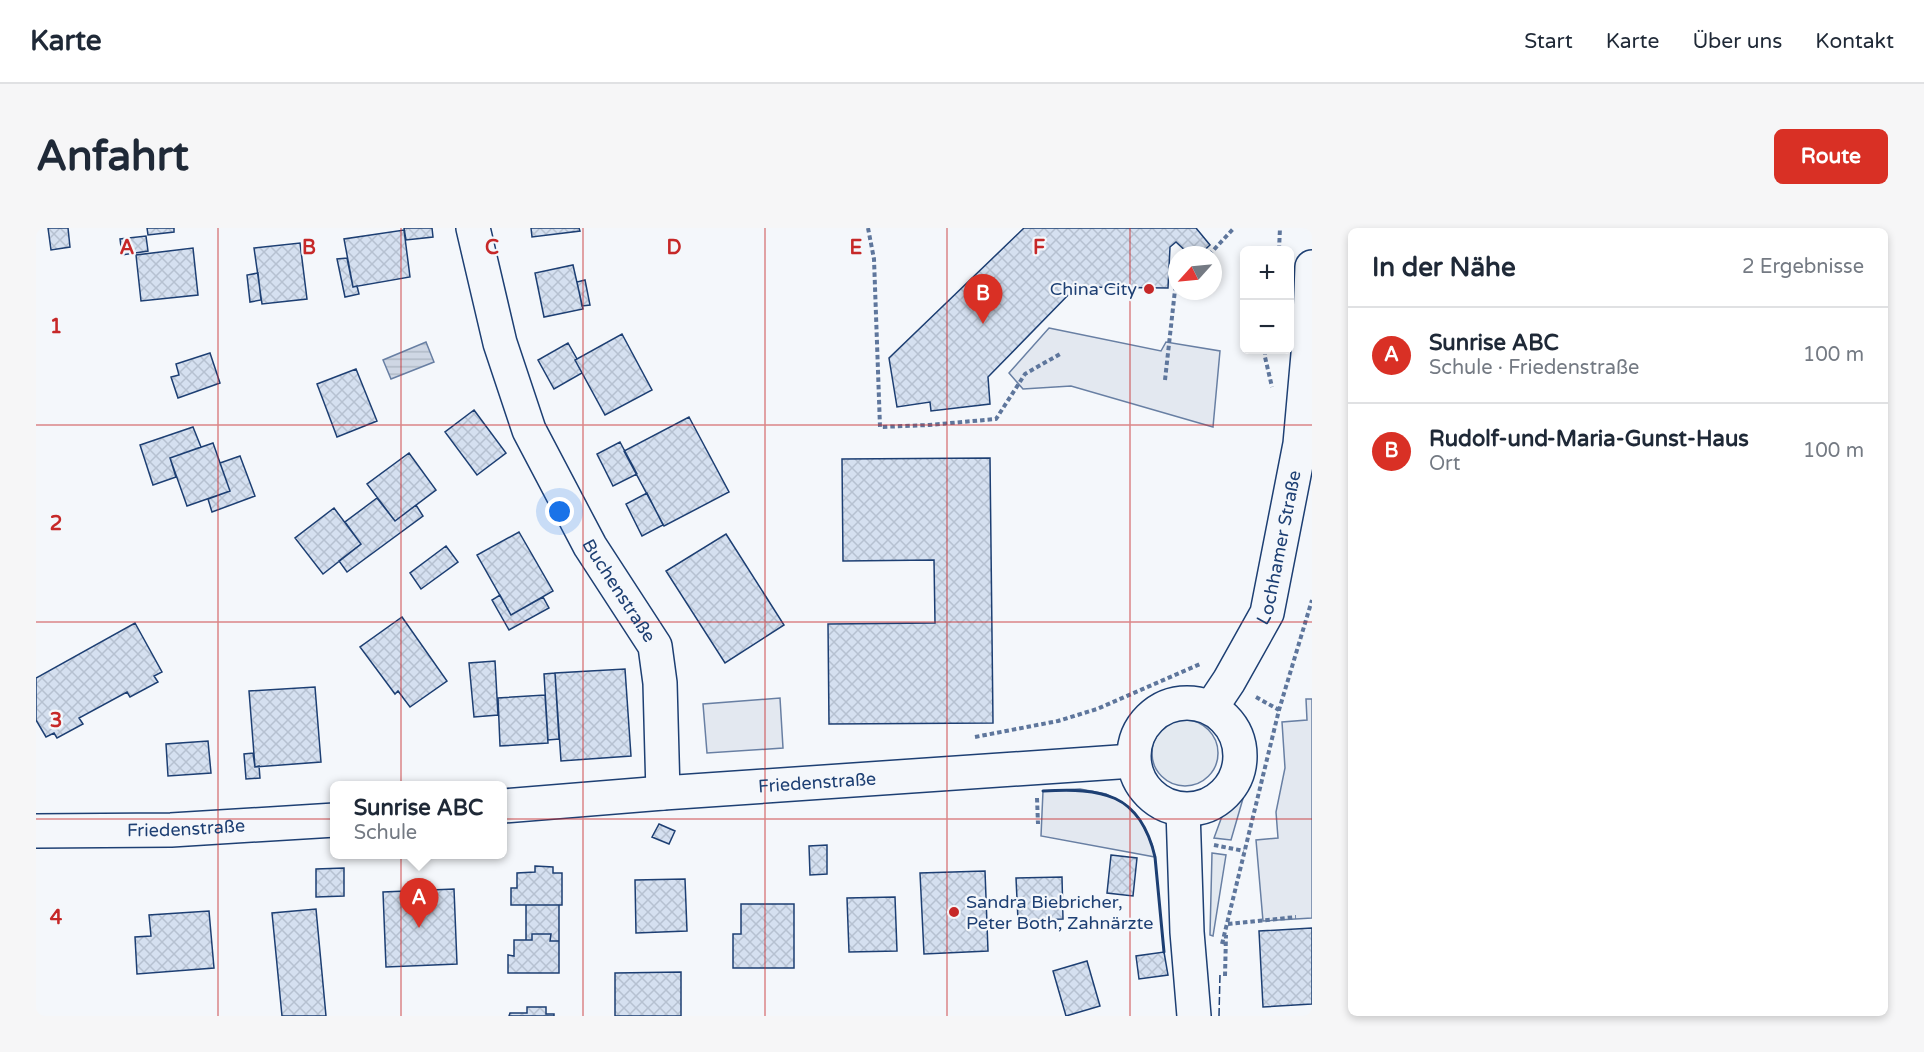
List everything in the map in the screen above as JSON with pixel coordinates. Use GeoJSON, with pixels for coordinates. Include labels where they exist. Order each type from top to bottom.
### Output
{"type":"FeatureCollection","features":[{"type":"Feature","properties":{"kind":"street","name":"Buchenstraße"},"geometry":{"type":"LineString","coordinates":[[473,228],[500,343],[529,430],[590,546],[655,646],[660,683],[663,794]]}},
{"type":"Feature","properties":{"kind":"street","name":"Lochhamer Straße"},"geometry":{"type":"LineString","coordinates":[[1211,708],[1267,613],[1300,444],[1309,343],[1312,267]]}},
{"type":"Feature","properties":{"kind":"street"},"geometry":{"type":"LineString","coordinates":[[1189,702],[1211,708],[1230,725],[1240,749],[1237,776],[1216,802],[1200,808],[1183,810],[1159,802],[1141,785],[1133,761],[1136,738],[1147,719],[1166,706],[1189,702]]}},
{"type":"Feature","properties":{"kind":"street","name":"Friedenstraße"},"geometry":{"type":"LineString","coordinates":[[507,807],[1133,761]]}},
{"type":"Feature","properties":{"kind":"street"},"geometry":{"type":"LineString","coordinates":[[1183,810],[1187,932],[1194,1016]]}},
{"type":"Feature","properties":{"kind":"street","name":"Friedenstraße"},"geometry":{"type":"LineString","coordinates":[[36,831],[171,830],[330,820]]}},
{"type":"Feature","properties":{"kind":"path"},"geometry":{"type":"LineString","coordinates":[[868,228],[874,259],[880,427],[996,419],[1025,374],[1059,354]]}},
{"type":"Feature","properties":{"kind":"path"},"geometry":{"type":"LineString","coordinates":[[1214,246],[1234,228]]}},
{"type":"Feature","properties":{"kind":"path"},"geometry":{"type":"LineString","coordinates":[[1279,246],[1280,228]]}},
{"type":"Feature","properties":{"kind":"path"},"geometry":{"type":"LineString","coordinates":[[1165,380],[1174,300]]}},
{"type":"Feature","properties":{"kind":"path"},"geometry":{"type":"LineString","coordinates":[[1265,354],[1273,394]]}},
{"type":"Feature","properties":{"kind":"path"},"geometry":{"type":"LineString","coordinates":[[1227,931],[1279,710],[1312,600]]}},
{"type":"Feature","properties":{"kind":"path"},"geometry":{"type":"LineString","coordinates":[[968,739],[1058,721],[1097,709],[1199,665],[1206,658]]}},
{"type":"Feature","properties":{"kind":"path"},"geometry":{"type":"LineString","coordinates":[[1037,795],[1038,824]]}},
{"type":"Feature","properties":{"kind":"path"},"geometry":{"type":"LineString","coordinates":[[1213,845],[1244,851]]}},
{"type":"Feature","properties":{"kind":"path"},"geometry":{"type":"LineString","coordinates":[[1228,924],[1296,917]]}},
{"type":"Feature","properties":{"kind":"shaded area"},"geometry":{"type":"Polygon","coordinates":[[[1049,328],[1161,351],[1166,342],[1220,351],[1213,427],[1071,386],[1023,389],[1009,373],[1049,328]]]}},
{"type":"Feature","properties":{"kind":"shaded area"},"geometry":{"type":"Polygon","coordinates":[[[426,342],[434,362],[391,379],[383,360],[426,342]]]}},
{"type":"Feature","properties":{"kind":"shaded area"},"geometry":{"type":"Polygon","coordinates":[[[780,698],[783,748],[707,753],[703,704],[780,698]]]}},
{"type":"Feature","properties":{"kind":"shaded area"},"geometry":{"type":"Polygon","coordinates":[[[1306,699],[1312,699],[1312,918],[1263,921],[1256,840],[1278,838],[1276,812],[1285,768],[1282,722],[1307,720],[1306,699]]]}},
{"type":"Feature","properties":{"kind":"shaded area"},"geometry":{"type":"Polygon","coordinates":[[[1185,720],[1198,722],[1208,730],[1216,740],[1218,753],[1216,766],[1208,776],[1198,784],[1185,786],[1172,784],[1162,776],[1154,766],[1152,753],[1154,740],[1162,730],[1172,722],[1185,720]]]}},
{"type":"Feature","properties":{"kind":"shaded area"},"geometry":{"type":"Polygon","coordinates":[[[1080,789],[1106,794],[1125,804],[1140,820],[1152,844],[1155,857],[1041,836],[1043,791],[1080,789]]]}},
{"type":"Feature","properties":{"kind":"shaded area"},"geometry":{"type":"Polygon","coordinates":[[[1241,793],[1244,795],[1231,840],[1214,838],[1225,808],[1241,793]]]}},
{"type":"Feature","properties":{"kind":"shaded area"},"geometry":{"type":"Polygon","coordinates":[[[1212,853],[1226,855],[1213,936],[1210,935],[1212,853]]]}},
{"type":"Feature","properties":{"kind":"building"},"geometry":{"type":"Polygon","coordinates":[[[48,228],[68,228],[70,247],[51,250],[48,228]]]}},
{"type":"Feature","properties":{"kind":"building"},"geometry":{"type":"Polygon","coordinates":[[[147,228],[174,228],[174,232],[148,235],[147,228]]]}},
{"type":"Feature","properties":{"kind":"building"},"geometry":{"type":"Polygon","coordinates":[[[404,228],[432,228],[433,237],[406,240],[404,228]]]}},
{"type":"Feature","properties":{"kind":"building"},"geometry":{"type":"Polygon","coordinates":[[[531,228],[579,228],[580,231],[532,237],[531,228]]]}},
{"type":"Feature","properties":{"kind":"building"},"geometry":{"type":"Polygon","coordinates":[[[1024,228],[1196,228],[1210,245],[1180,246],[1176,242],[1168,246],[1168,288],[1076,287],[988,377],[990,404],[931,411],[930,402],[897,407],[889,358],[1024,228]]]}},
{"type":"Feature","properties":{"kind":"building"},"geometry":{"type":"Polygon","coordinates":[[[404,230],[410,277],[353,287],[344,239],[404,230]]]}},
{"type":"Feature","properties":{"kind":"building"},"geometry":{"type":"Polygon","coordinates":[[[146,236],[148,251],[122,255],[120,239],[146,236]]]}},
{"type":"Feature","properties":{"kind":"building"},"geometry":{"type":"Polygon","coordinates":[[[300,243],[307,299],[262,304],[254,248],[300,243]]]}},
{"type":"Feature","properties":{"kind":"building"},"geometry":{"type":"Polygon","coordinates":[[[193,248],[198,295],[141,301],[136,255],[193,248]]]}},
{"type":"Feature","properties":{"kind":"building"},"geometry":{"type":"Polygon","coordinates":[[[347,258],[353,287],[357,286],[359,294],[345,297],[337,259],[347,258]]]}},
{"type":"Feature","properties":{"kind":"building"},"geometry":{"type":"Polygon","coordinates":[[[573,265],[583,309],[544,317],[535,273],[573,265]]]}},
{"type":"Feature","properties":{"kind":"building"},"geometry":{"type":"Polygon","coordinates":[[[258,273],[261,300],[250,302],[247,275],[258,273]]]}},
{"type":"Feature","properties":{"kind":"building"},"geometry":{"type":"Polygon","coordinates":[[[585,280],[590,305],[582,306],[577,282],[585,280]]]}},
{"type":"Feature","properties":{"kind":"building"},"geometry":{"type":"Polygon","coordinates":[[[622,334],[652,390],[605,415],[575,360],[622,334]]]}},
{"type":"Feature","properties":{"kind":"building"},"geometry":{"type":"Polygon","coordinates":[[[568,343],[582,373],[554,389],[538,360],[568,343]]]}},
{"type":"Feature","properties":{"kind":"building"},"geometry":{"type":"Polygon","coordinates":[[[210,353],[220,383],[178,398],[171,377],[179,375],[176,364],[210,353]]]}},
{"type":"Feature","properties":{"kind":"building"},"geometry":{"type":"Polygon","coordinates":[[[356,369],[377,421],[337,437],[317,384],[356,369]]]}},
{"type":"Feature","properties":{"kind":"building"},"geometry":{"type":"Polygon","coordinates":[[[474,410],[506,453],[477,475],[445,432],[474,410]]]}},
{"type":"Feature","properties":{"kind":"building"},"geometry":{"type":"Polygon","coordinates":[[[689,417],[729,492],[664,526],[624,451],[689,417]]]}},
{"type":"Feature","properties":{"kind":"building"},"geometry":{"type":"Polygon","coordinates":[[[193,427],[201,447],[170,458],[176,477],[153,485],[140,445],[193,427]]]}},
{"type":"Feature","properties":{"kind":"building"},"geometry":{"type":"Polygon","coordinates":[[[620,442],[637,474],[613,486],[597,454],[620,442]]]}},
{"type":"Feature","properties":{"kind":"building"},"geometry":{"type":"Polygon","coordinates":[[[213,443],[230,491],[187,506],[170,458],[213,443]]]}},
{"type":"Feature","properties":{"kind":"building"},"geometry":{"type":"Polygon","coordinates":[[[409,453],[436,490],[395,521],[367,484],[409,453]]]}},
{"type":"Feature","properties":{"kind":"building"},"geometry":{"type":"Polygon","coordinates":[[[240,456],[255,496],[212,512],[208,499],[230,491],[220,463],[240,456]]]}},
{"type":"Feature","properties":{"kind":"building"},"geometry":{"type":"Polygon","coordinates":[[[990,458],[993,723],[829,724],[828,624],[935,623],[934,560],[843,561],[842,459],[990,458]]]}},
{"type":"Feature","properties":{"kind":"building"},"geometry":{"type":"Polygon","coordinates":[[[647,493],[663,525],[642,536],[626,504],[647,493]]]}},
{"type":"Feature","properties":{"kind":"building"},"geometry":{"type":"Polygon","coordinates":[[[377,498],[395,521],[416,505],[423,516],[347,572],[339,561],[361,544],[345,522],[377,498]]]}},
{"type":"Feature","properties":{"kind":"building"},"geometry":{"type":"Polygon","coordinates":[[[334,508],[361,544],[323,574],[295,538],[334,508]]]}},
{"type":"Feature","properties":{"kind":"building"},"geometry":{"type":"Polygon","coordinates":[[[519,532],[553,591],[511,615],[477,555],[519,532]]]}},
{"type":"Feature","properties":{"kind":"building"},"geometry":{"type":"Polygon","coordinates":[[[726,534],[784,625],[725,663],[666,571],[726,534]]]}},
{"type":"Feature","properties":{"kind":"building"},"geometry":{"type":"Polygon","coordinates":[[[446,546],[458,562],[421,589],[410,573],[446,546]]]}},
{"type":"Feature","properties":{"kind":"building"},"geometry":{"type":"Polygon","coordinates":[[[500,595],[511,615],[543,597],[549,608],[509,630],[492,600],[500,595]]]}},
{"type":"Feature","properties":{"kind":"building"},"geometry":{"type":"Polygon","coordinates":[[[402,617],[447,681],[410,707],[398,691],[395,694],[360,647],[402,617]]]}},
{"type":"Feature","properties":{"kind":"building"},"geometry":{"type":"Polygon","coordinates":[[[135,623],[162,672],[154,676],[158,682],[130,697],[127,692],[79,718],[83,724],[57,738],[54,733],[46,737],[36,720],[36,678],[135,623]]]}},
{"type":"Feature","properties":{"kind":"building"},"geometry":{"type":"Polygon","coordinates":[[[495,661],[498,715],[474,717],[469,663],[495,661]]]}},
{"type":"Feature","properties":{"kind":"building"},"geometry":{"type":"Polygon","coordinates":[[[625,669],[631,756],[561,761],[555,673],[625,669]]]}},
{"type":"Feature","properties":{"kind":"building"},"geometry":{"type":"Polygon","coordinates":[[[555,673],[559,739],[548,740],[544,674],[555,673]]]}},
{"type":"Feature","properties":{"kind":"building"},"geometry":{"type":"Polygon","coordinates":[[[315,687],[321,762],[255,767],[249,691],[315,687]]]}},
{"type":"Feature","properties":{"kind":"building"},"geometry":{"type":"Polygon","coordinates":[[[545,695],[548,743],[500,746],[498,698],[545,695]]]}},
{"type":"Feature","properties":{"kind":"building"},"geometry":{"type":"Polygon","coordinates":[[[208,741],[211,773],[168,776],[166,744],[208,741]]]}},
{"type":"Feature","properties":{"kind":"building"},"geometry":{"type":"Polygon","coordinates":[[[253,753],[255,767],[259,766],[260,778],[246,779],[244,754],[253,753]]]}},
{"type":"Feature","properties":{"kind":"building"},"geometry":{"type":"Polygon","coordinates":[[[659,824],[675,831],[669,844],[652,837],[659,824]]]}},
{"type":"Feature","properties":{"kind":"building"},"geometry":{"type":"Polygon","coordinates":[[[827,845],[827,874],[810,875],[809,846],[827,845]]]}},
{"type":"Feature","properties":{"kind":"building"},"geometry":{"type":"Polygon","coordinates":[[[1111,855],[1137,858],[1133,896],[1107,893],[1111,855]]]}},
{"type":"Feature","properties":{"kind":"building"},"geometry":{"type":"Polygon","coordinates":[[[535,866],[553,867],[553,873],[562,873],[562,905],[511,905],[511,888],[517,888],[517,873],[535,872],[535,866]]]}},
{"type":"Feature","properties":{"kind":"building"},"geometry":{"type":"Polygon","coordinates":[[[344,868],[344,896],[316,897],[316,869],[344,868]]]}},
{"type":"Feature","properties":{"kind":"building","name":"Sandra Biebricher, Peter Both, Zahnärzte"},"geometry":{"type":"Polygon","coordinates":[[[985,871],[988,951],[924,954],[920,873],[985,871]]]}},
{"type":"Feature","properties":{"kind":"building"},"geometry":{"type":"Polygon","coordinates":[[[1062,877],[1063,919],[1018,920],[1016,878],[1062,877]]]}},
{"type":"Feature","properties":{"kind":"building"},"geometry":{"type":"Polygon","coordinates":[[[685,879],[687,931],[636,933],[635,880],[685,879]]]}},
{"type":"Feature","properties":{"kind":"building"},"geometry":{"type":"Polygon","coordinates":[[[454,889],[457,964],[386,967],[383,892],[454,889]]]}},
{"type":"Feature","properties":{"kind":"building"},"geometry":{"type":"Polygon","coordinates":[[[895,897],[897,951],[849,952],[847,898],[895,897]]]}},
{"type":"Feature","properties":{"kind":"building"},"geometry":{"type":"Polygon","coordinates":[[[741,904],[794,904],[794,968],[733,968],[733,934],[741,934],[741,904]]]}},
{"type":"Feature","properties":{"kind":"building"},"geometry":{"type":"Polygon","coordinates":[[[526,905],[559,905],[559,941],[550,941],[551,934],[532,934],[532,940],[526,940],[526,905]]]}},
{"type":"Feature","properties":{"kind":"building"},"geometry":{"type":"Polygon","coordinates":[[[316,909],[326,1016],[282,1016],[272,913],[316,909]]]}},
{"type":"Feature","properties":{"kind":"building"},"geometry":{"type":"Polygon","coordinates":[[[209,911],[214,968],[137,974],[135,937],[151,936],[149,915],[209,911]]]}},
{"type":"Feature","properties":{"kind":"building"},"geometry":{"type":"Polygon","coordinates":[[[1312,928],[1312,1004],[1263,1007],[1259,931],[1312,928]]]}},
{"type":"Feature","properties":{"kind":"building"},"geometry":{"type":"Polygon","coordinates":[[[532,934],[551,934],[550,941],[559,941],[559,973],[508,973],[508,955],[514,956],[514,940],[532,940],[532,934]]]}},
{"type":"Feature","properties":{"kind":"building"},"geometry":{"type":"Polygon","coordinates":[[[1164,952],[1168,975],[1139,979],[1136,956],[1164,952]]]}},
{"type":"Feature","properties":{"kind":"building"},"geometry":{"type":"Polygon","coordinates":[[[1087,961],[1100,1006],[1066,1016],[1053,971],[1087,961]]]}},
{"type":"Feature","properties":{"kind":"building"},"geometry":{"type":"Polygon","coordinates":[[[681,972],[681,1016],[615,1016],[615,973],[681,972]]]}},
{"type":"Feature","properties":{"kind":"building"},"geometry":{"type":"Polygon","coordinates":[[[527,1007],[546,1007],[546,1014],[554,1014],[554,1016],[509,1016],[510,1013],[527,1013],[527,1007]]]}},
{"type":"Feature","properties":{"kind":"fence"},"geometry":{"type":"LineString","coordinates":[[1219,1016],[1220,974]]}},
{"type":"Feature","properties":{"kind":"wall"},"geometry":{"type":"LineString","coordinates":[[1043,791],[1100,793],[1115,798],[1139,819],[1148,835],[1155,857],[1164,952]]}},
{"type":"Feature","properties":{"kind":"place","name":"China City"},"geometry":{"type":"Point","coordinates":[1149,289]}},
{"type":"Feature","properties":{"kind":"place","name":"Rudolf-und-Maria-Gunst-Haus"},"geometry":{"type":"Point","coordinates":[983,324]}},
{"type":"Feature","properties":{"kind":"place","name":"Sandra Biebricher, Peter Both, Zahnärzte"},"geometry":{"type":"Point","coordinates":[954,912]}},
{"type":"Feature","properties":{"kind":"place","name":"Sunrise ABC"},"geometry":{"type":"Point","coordinates":[419,928]}}]}
